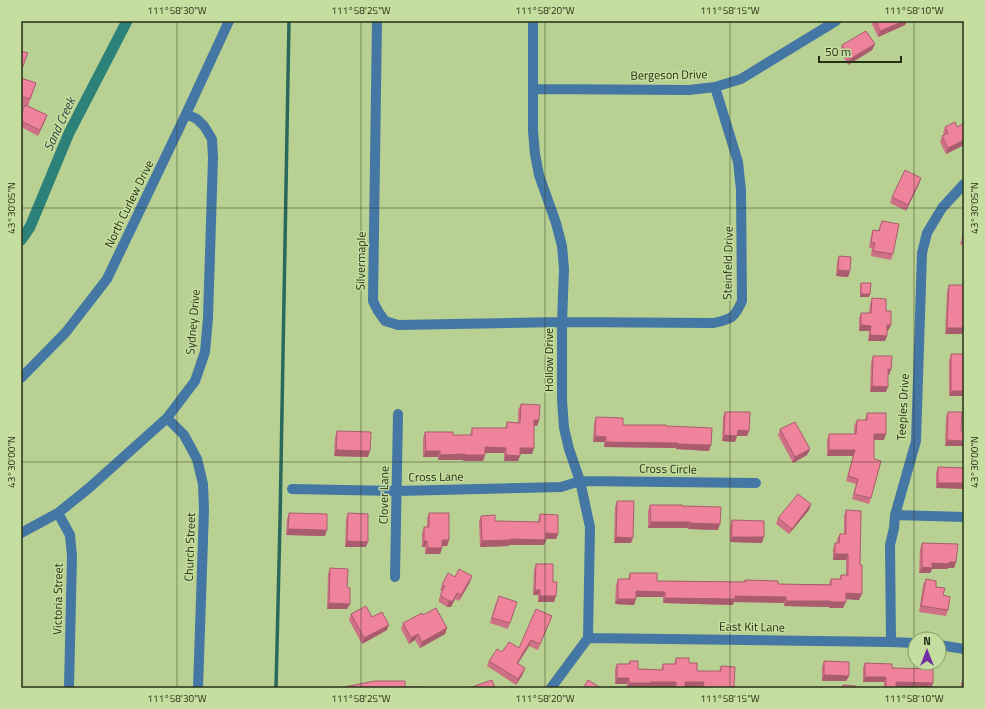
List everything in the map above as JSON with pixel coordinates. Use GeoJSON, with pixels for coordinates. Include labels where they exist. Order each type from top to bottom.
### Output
{"type":"FeatureCollection","features":[{"type":"Feature","properties":{"kind":"street","name":"North Curlew Drive"},"geometry":{"type":"LineString","coordinates":[[21,378],[66,332],[107,279],[229,21]]}},
{"type":"Feature","properties":{"kind":"street","name":"Silvermaple"},"geometry":{"type":"LineString","coordinates":[[378,21],[373,301],[378,311],[386,321],[398,325],[562,322]]}},
{"type":"Feature","properties":{"kind":"street","name":"Hollow Drive"},"geometry":{"type":"LineString","coordinates":[[533,21],[533,130],[535,154],[539,175],[556,223],[562,246],[564,269],[562,322],[562,400],[564,428],[569,449],[580,481],[590,527],[588,638]]}},
{"type":"Feature","properties":{"kind":"street","name":"Bergeson Drive"},"geometry":{"type":"LineString","coordinates":[[533,89],[689,90],[715,87],[741,80],[836,21]]}},
{"type":"Feature","properties":{"kind":"street","name":"Steinfeld Drive"},"geometry":{"type":"LineString","coordinates":[[562,322],[713,323],[728,319],[737,313],[742,301],[741,190],[738,162],[715,87]]}},
{"type":"Feature","properties":{"kind":"street","name":"Sydney Drive"},"geometry":{"type":"LineString","coordinates":[[21,534],[58,513],[89,488],[168,418],[195,381],[205,352],[208,318],[213,158],[212,139],[204,126],[197,119],[186,114]]}},
{"type":"Feature","properties":{"kind":"street","name":"Teeples Drive"},"geometry":{"type":"LineString","coordinates":[[892,642],[890,545],[895,515],[916,441],[922,253],[927,233],[938,214],[964,184]]}},
{"type":"Feature","properties":{"kind":"street","name":"Clover Lane"},"geometry":{"type":"LineString","coordinates":[[395,577],[398,414]]}},
{"type":"Feature","properties":{"kind":"street","name":"Church Street"},"geometry":{"type":"LineString","coordinates":[[168,418],[184,435],[197,459],[203,484],[204,510],[198,688]]}},
{"type":"Feature","properties":{"kind":"street","name":"Cross Circle"},"geometry":{"type":"LineString","coordinates":[[580,481],[756,484]]}},
{"type":"Feature","properties":{"kind":"street","name":"Cross Lane"},"geometry":{"type":"LineString","coordinates":[[292,489],[397,492],[561,487],[580,481]]}},
{"type":"Feature","properties":{"kind":"street","name":"Victoria Street"},"geometry":{"type":"LineString","coordinates":[[58,513],[70,535],[72,556],[69,688]]}},
{"type":"Feature","properties":{"kind":"street"},"geometry":{"type":"LineString","coordinates":[[895,515],[964,517]]}},
{"type":"Feature","properties":{"kind":"street"},"geometry":{"type":"LineString","coordinates":[[551,688],[588,638]]}},
{"type":"Feature","properties":{"kind":"street","name":"East Kit Lane"},"geometry":{"type":"LineString","coordinates":[[588,638],[907,643]]}},
{"type":"Feature","properties":{"kind":"street"},"geometry":{"type":"LineString","coordinates":[[947,646],[964,649]]}},
{"type":"Feature","properties":{"kind":"building"},"geometry":{"type":"Polygon","coordinates":[[[876,21],[904,21],[880,31],[876,21]]]}},
{"type":"Feature","properties":{"kind":"building"},"geometry":{"type":"Polygon","coordinates":[[[866,31],[875,44],[850,59],[842,45],[866,31]]]}},
{"type":"Feature","properties":{"kind":"building"},"geometry":{"type":"Polygon","coordinates":[[[21,51],[28,53],[21,71],[21,51]]]}},
{"type":"Feature","properties":{"kind":"building"},"geometry":{"type":"Polygon","coordinates":[[[21,78],[36,83],[30,99],[21,96],[21,78]]]}},
{"type":"Feature","properties":{"kind":"building"},"geometry":{"type":"Polygon","coordinates":[[[25,105],[47,115],[40,130],[21,121],[21,114],[25,105]]]}},
{"type":"Feature","properties":{"kind":"building"},"geometry":{"type":"Polygon","coordinates":[[[955,122],[957,127],[964,123],[964,140],[948,148],[942,136],[948,133],[945,127],[955,122]]]}},
{"type":"Feature","properties":{"kind":"building"},"geometry":{"type":"Polygon","coordinates":[[[905,170],[921,178],[908,205],[892,197],[905,170]]]}},
{"type":"Feature","properties":{"kind":"building"},"geometry":{"type":"Polygon","coordinates":[[[882,221],[899,224],[893,254],[873,251],[875,243],[871,242],[873,230],[879,231],[882,221]]]}},
{"type":"Feature","properties":{"kind":"building"},"geometry":{"type":"Polygon","coordinates":[[[839,256],[851,257],[850,271],[838,270],[839,256]]]}},
{"type":"Feature","properties":{"kind":"building"},"geometry":{"type":"Polygon","coordinates":[[[861,283],[871,283],[870,294],[861,294],[861,283]]]}},
{"type":"Feature","properties":{"kind":"building"},"geometry":{"type":"Polygon","coordinates":[[[949,285],[964,285],[964,328],[947,328],[949,285]]]}},
{"type":"Feature","properties":{"kind":"building"},"geometry":{"type":"Polygon","coordinates":[[[872,298],[886,299],[886,311],[891,311],[891,325],[887,325],[887,336],[870,335],[871,326],[861,325],[861,313],[871,313],[872,298]]]}},
{"type":"Feature","properties":{"kind":"building"},"geometry":{"type":"Polygon","coordinates":[[[951,354],[964,354],[964,391],[951,391],[951,354]]]}},
{"type":"Feature","properties":{"kind":"building"},"geometry":{"type":"Polygon","coordinates":[[[873,356],[892,356],[891,370],[888,369],[888,387],[872,386],[873,356]]]}},
{"type":"Feature","properties":{"kind":"building"},"geometry":{"type":"Polygon","coordinates":[[[521,404],[540,405],[539,420],[534,420],[534,448],[520,448],[520,456],[506,455],[506,448],[485,447],[485,455],[440,455],[440,451],[426,451],[425,432],[453,432],[453,435],[472,435],[472,428],[507,428],[507,422],[520,423],[521,404]]]}},
{"type":"Feature","properties":{"kind":"building"},"geometry":{"type":"Polygon","coordinates":[[[725,412],[750,412],[749,431],[738,430],[737,436],[724,435],[725,412]]]}},
{"type":"Feature","properties":{"kind":"building"},"geometry":{"type":"Polygon","coordinates":[[[948,412],[962,412],[961,431],[964,431],[964,441],[947,440],[948,412]]]}},
{"type":"Feature","properties":{"kind":"building"},"geometry":{"type":"Polygon","coordinates":[[[867,413],[886,413],[886,434],[874,434],[874,459],[881,461],[871,498],[854,494],[858,479],[848,476],[855,450],[829,450],[829,434],[856,434],[857,420],[867,420],[867,413]]]}},
{"type":"Feature","properties":{"kind":"building"},"geometry":{"type":"Polygon","coordinates":[[[596,417],[623,418],[623,425],[666,425],[712,428],[711,445],[606,442],[606,437],[595,436],[596,417]]]}},
{"type":"Feature","properties":{"kind":"building"},"geometry":{"type":"Polygon","coordinates":[[[795,422],[810,449],[795,457],[780,429],[795,422]]]}},
{"type":"Feature","properties":{"kind":"building"},"geometry":{"type":"Polygon","coordinates":[[[337,431],[371,432],[370,451],[336,450],[337,431]]]}},
{"type":"Feature","properties":{"kind":"building"},"geometry":{"type":"Polygon","coordinates":[[[938,467],[964,468],[964,483],[938,483],[938,467]]]}},
{"type":"Feature","properties":{"kind":"building"},"geometry":{"type":"Polygon","coordinates":[[[798,494],[811,504],[792,529],[778,518],[798,494]]]}},
{"type":"Feature","properties":{"kind":"building"},"geometry":{"type":"Polygon","coordinates":[[[617,501],[634,501],[633,538],[616,537],[617,501]]]}},
{"type":"Feature","properties":{"kind":"building"},"geometry":{"type":"Polygon","coordinates":[[[650,505],[721,507],[720,524],[651,522],[650,505]]]}},
{"type":"Feature","properties":{"kind":"building"},"geometry":{"type":"Polygon","coordinates":[[[846,510],[861,511],[860,565],[862,565],[862,594],[846,593],[846,602],[786,601],[786,597],[735,596],[735,599],[665,598],[665,592],[636,591],[636,599],[618,599],[618,579],[630,579],[630,573],[657,573],[657,581],[745,582],[745,580],[778,581],[778,584],[831,585],[831,579],[841,579],[841,575],[848,575],[848,554],[835,554],[835,543],[839,543],[840,534],[846,534],[846,510]]]}},
{"type":"Feature","properties":{"kind":"building"},"geometry":{"type":"Polygon","coordinates":[[[289,513],[327,514],[327,530],[288,529],[289,513]]]}},
{"type":"Feature","properties":{"kind":"building"},"geometry":{"type":"Polygon","coordinates":[[[348,513],[368,514],[368,542],[347,541],[348,513]]]}},
{"type":"Feature","properties":{"kind":"building"},"geometry":{"type":"Polygon","coordinates":[[[429,513],[449,513],[449,540],[442,540],[442,548],[428,548],[427,541],[424,541],[424,527],[429,527],[429,513]]]}},
{"type":"Feature","properties":{"kind":"building"},"geometry":{"type":"Polygon","coordinates":[[[540,514],[558,515],[558,534],[546,533],[546,540],[511,539],[482,541],[481,516],[495,515],[495,521],[540,522],[540,514]]]}},
{"type":"Feature","properties":{"kind":"building"},"geometry":{"type":"Polygon","coordinates":[[[732,520],[764,521],[764,537],[732,537],[732,520]]]}},
{"type":"Feature","properties":{"kind":"building"},"geometry":{"type":"Polygon","coordinates":[[[922,543],[958,544],[956,562],[949,562],[949,564],[932,563],[932,568],[922,567],[922,543]]]}},
{"type":"Feature","properties":{"kind":"building"},"geometry":{"type":"Polygon","coordinates":[[[536,564],[553,564],[553,582],[557,582],[556,596],[540,596],[540,590],[535,590],[536,564]]]}},
{"type":"Feature","properties":{"kind":"building"},"geometry":{"type":"Polygon","coordinates":[[[330,568],[348,569],[347,587],[350,588],[350,604],[329,603],[330,568]]]}},
{"type":"Feature","properties":{"kind":"building"},"geometry":{"type":"Polygon","coordinates":[[[459,569],[472,576],[461,595],[457,593],[453,601],[449,601],[441,596],[445,586],[442,585],[448,573],[455,577],[459,569]]]}},
{"type":"Feature","properties":{"kind":"building"},"geometry":{"type":"Polygon","coordinates":[[[926,579],[936,581],[936,587],[945,588],[943,595],[950,597],[948,610],[921,606],[926,579]]]}},
{"type":"Feature","properties":{"kind":"building"},"geometry":{"type":"Polygon","coordinates":[[[499,596],[517,602],[510,623],[492,618],[499,596]]]}},
{"type":"Feature","properties":{"kind":"building"},"geometry":{"type":"Polygon","coordinates":[[[366,606],[372,617],[382,612],[389,625],[364,638],[351,614],[366,606]]]}},
{"type":"Feature","properties":{"kind":"building"},"geometry":{"type":"Polygon","coordinates":[[[436,608],[447,628],[422,642],[418,634],[411,638],[403,623],[422,613],[423,615],[436,608]]]}},
{"type":"Feature","properties":{"kind":"building"},"geometry":{"type":"Polygon","coordinates":[[[536,609],[552,616],[540,644],[531,640],[517,663],[525,668],[518,679],[489,661],[497,649],[502,652],[509,642],[519,648],[536,609]]]}},
{"type":"Feature","properties":{"kind":"building"},"geometry":{"type":"Polygon","coordinates":[[[676,658],[689,658],[689,663],[697,663],[697,671],[721,671],[721,666],[735,667],[734,688],[703,688],[704,682],[685,682],[685,688],[676,688],[676,682],[629,683],[629,678],[617,678],[617,664],[630,664],[630,661],[638,661],[638,669],[663,670],[663,664],[676,664],[676,658]]]}},
{"type":"Feature","properties":{"kind":"building"},"geometry":{"type":"Polygon","coordinates":[[[824,661],[849,662],[849,676],[824,675],[824,661]]]}},
{"type":"Feature","properties":{"kind":"building"},"geometry":{"type":"Polygon","coordinates":[[[865,663],[892,664],[892,668],[907,668],[907,671],[933,671],[933,683],[896,682],[896,688],[886,688],[886,677],[865,677],[865,663]]]}},
{"type":"Feature","properties":{"kind":"building"},"geometry":{"type":"Polygon","coordinates":[[[492,680],[495,688],[469,688],[492,680]]]}},
{"type":"Feature","properties":{"kind":"building"},"geometry":{"type":"Polygon","coordinates":[[[588,680],[601,688],[583,688],[588,680]]]}},
{"type":"Feature","properties":{"kind":"building"},"geometry":{"type":"Polygon","coordinates":[[[375,681],[405,681],[405,687],[448,688],[339,688],[375,681]]]}},
{"type":"Feature","properties":{"kind":"building"},"geometry":{"type":"Polygon","coordinates":[[[843,685],[856,686],[856,688],[843,688],[843,685]]]}},
{"type":"Feature","properties":{"kind":"waterway","name":"Sand Creek"},"geometry":{"type":"LineString","coordinates":[[21,240],[30,227],[69,133],[127,21]]}},
{"type":"Feature","properties":{"kind":"waterway"},"geometry":{"type":"LineString","coordinates":[[276,688],[289,21]]}}]}
